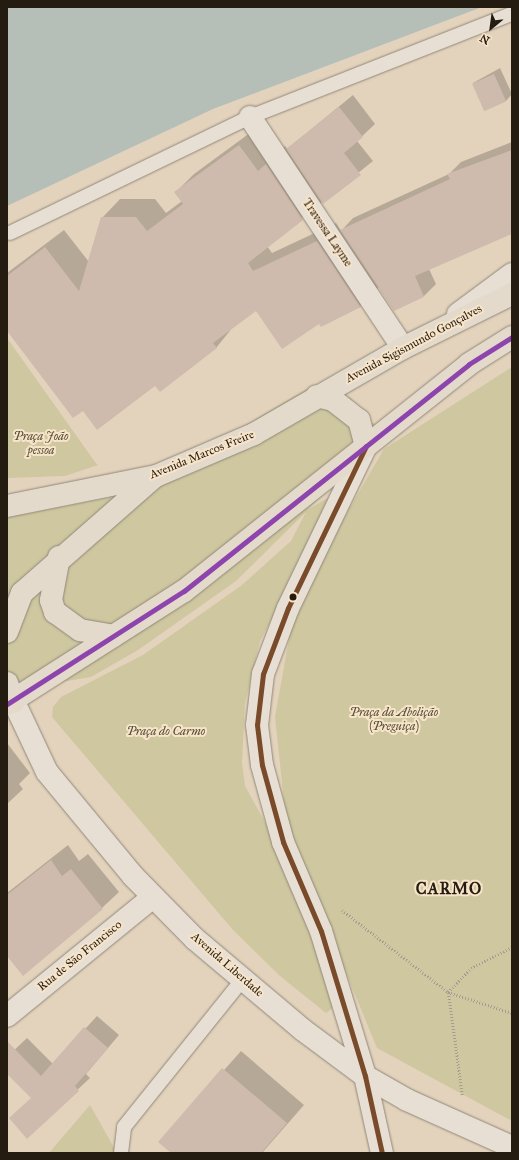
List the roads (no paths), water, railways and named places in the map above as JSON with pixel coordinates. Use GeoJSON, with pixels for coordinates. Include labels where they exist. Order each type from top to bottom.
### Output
{"type":"FeatureCollection","features":[{"type":"Feature","properties":{"kind":"main road","name":"Avenida Sigismundo Gonçalves"},"geometry":{"type":"LineString","coordinates":[[317,396],[433,332],[512,294]]}},
{"type":"Feature","properties":{"kind":"main road"},"geometry":{"type":"LineString","coordinates":[[9,696],[114,636],[233,555],[469,364],[512,337]]}},
{"type":"Feature","properties":{"kind":"main road"},"geometry":{"type":"LineString","coordinates":[[317,396],[333,400],[359,420],[366,446]]}},
{"type":"Feature","properties":{"kind":"main road","name":"Avenida Marcos Freire"},"geometry":{"type":"LineString","coordinates":[[7,506],[156,476],[254,434],[317,396]]}},
{"type":"Feature","properties":{"kind":"main road"},"geometry":{"type":"LineString","coordinates":[[7,632],[22,593],[59,557],[156,476]]}},
{"type":"Feature","properties":{"kind":"main road"},"geometry":{"type":"LineString","coordinates":[[59,557],[50,600],[55,612],[80,630],[114,636]]}},
{"type":"Feature","properties":{"kind":"street","name":"Travessa Layme"},"geometry":{"type":"LineString","coordinates":[[250,117],[403,348]]}},
{"type":"Feature","properties":{"kind":"street"},"geometry":{"type":"LineString","coordinates":[[433,332],[512,274]]}},
{"type":"Feature","properties":{"kind":"street"},"geometry":{"type":"LineString","coordinates":[[366,446],[288,608],[263,674],[257,725],[262,765],[284,842],[321,931],[365,1076],[382,1153]]}},
{"type":"Feature","properties":{"kind":"street","name":"Avenida Liberdade"},"geometry":{"type":"LineString","coordinates":[[9,696],[47,772],[153,897],[243,979],[365,1076],[407,1100],[466,1125],[512,1147]]}},
{"type":"Feature","properties":{"kind":"street","name":"Rua de São Francisco"},"geometry":{"type":"LineString","coordinates":[[7,1016],[153,897]]}},
{"type":"Feature","properties":{"kind":"lane"},"geometry":{"type":"LineString","coordinates":[[10,233],[250,117],[512,14]]}},
{"type":"Feature","properties":{"kind":"lane"},"geometry":{"type":"LineString","coordinates":[[121,1153],[124,1127],[243,979]]}},
{"type":"Feature","properties":{"kind":"district","name":"CARMO"},"geometry":{"type":"Point","coordinates":[449,889]}},
{"type":"Feature","properties":{"kind":"park label","name":"Praça João pessoa"},"geometry":{"type":"Point","coordinates":[41,444]}},
{"type":"Feature","properties":{"kind":"park label","name":"Praça da Abolição (Preguiça)"},"geometry":{"type":"Point","coordinates":[394,720]}},
{"type":"Feature","properties":{"kind":"park label","name":"Praça do Carmo"},"geometry":{"type":"Point","coordinates":[166,732]}}]}
